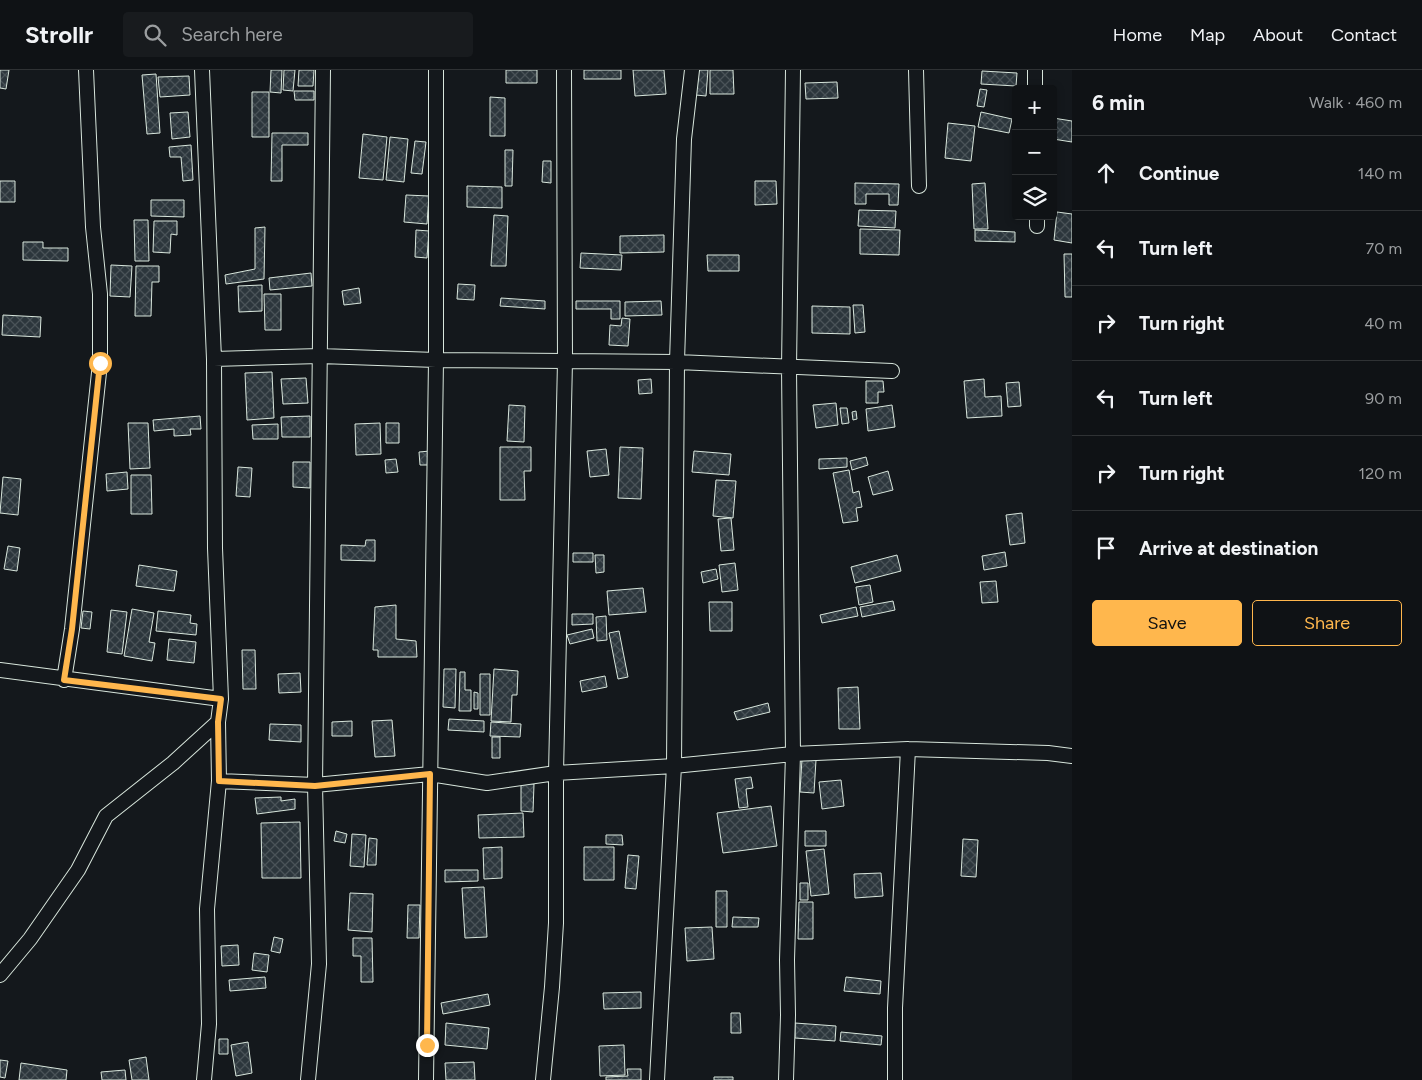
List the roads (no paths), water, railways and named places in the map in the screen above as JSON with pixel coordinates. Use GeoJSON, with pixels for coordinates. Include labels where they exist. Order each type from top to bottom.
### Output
{"type":"FeatureCollection","features":[{"type":"Feature","properties":{"kind":"street"},"geometry":{"type":"LineString","coordinates":[[64,680],[73,619],[100,363],[100,294],[91,192],[86,70]]}},
{"type":"Feature","properties":{"kind":"street"},"geometry":{"type":"LineString","coordinates":[[202,70],[214,359],[215,548],[221,699],[218,722],[219,781],[207,909],[208,1024],[204,1080]]}},
{"type":"Feature","properties":{"kind":"street"},"geometry":{"type":"LineString","coordinates":[[308,1080],[319,964],[315,786],[323,70]]}},
{"type":"Feature","properties":{"kind":"street"},"geometry":{"type":"LineString","coordinates":[[426,1080],[436,360],[436,70]]}},
{"type":"Feature","properties":{"kind":"street"},"geometry":{"type":"LineString","coordinates":[[543,1080],[556,923],[556,773],[565,362],[564,70]]}},
{"type":"Feature","properties":{"kind":"street"},"geometry":{"type":"LineString","coordinates":[[657,1080],[674,766],[677,362],[684,139],[692,70]]}},
{"type":"Feature","properties":{"kind":"street"},"geometry":{"type":"LineString","coordinates":[[786,1080],[792,754],[789,368],[793,70]]}},
{"type":"Feature","properties":{"kind":"street"},"geometry":{"type":"LineString","coordinates":[[916,70],[919,186]]}},
{"type":"Feature","properties":{"kind":"street"},"geometry":{"type":"LineString","coordinates":[[1035,70],[1035,85]]}},
{"type":"Feature","properties":{"kind":"street"},"geometry":{"type":"LineString","coordinates":[[214,359],[320,356],[436,360],[677,362],[892,371]]}},
{"type":"Feature","properties":{"kind":"street"},"geometry":{"type":"LineString","coordinates":[[0,670],[64,680],[221,699]]}},
{"type":"Feature","properties":{"kind":"street"},"geometry":{"type":"LineString","coordinates":[[0,975],[30,939],[78,870],[106,816],[173,763],[218,722]]}},
{"type":"Feature","properties":{"kind":"street"},"geometry":{"type":"LineString","coordinates":[[219,781],[315,786],[430,774],[487,783],[556,773],[674,766],[792,754],[908,749],[1048,753],[1072,756]]}},
{"type":"Feature","properties":{"kind":"street"},"geometry":{"type":"LineString","coordinates":[[894,1080],[908,749]]}}]}
